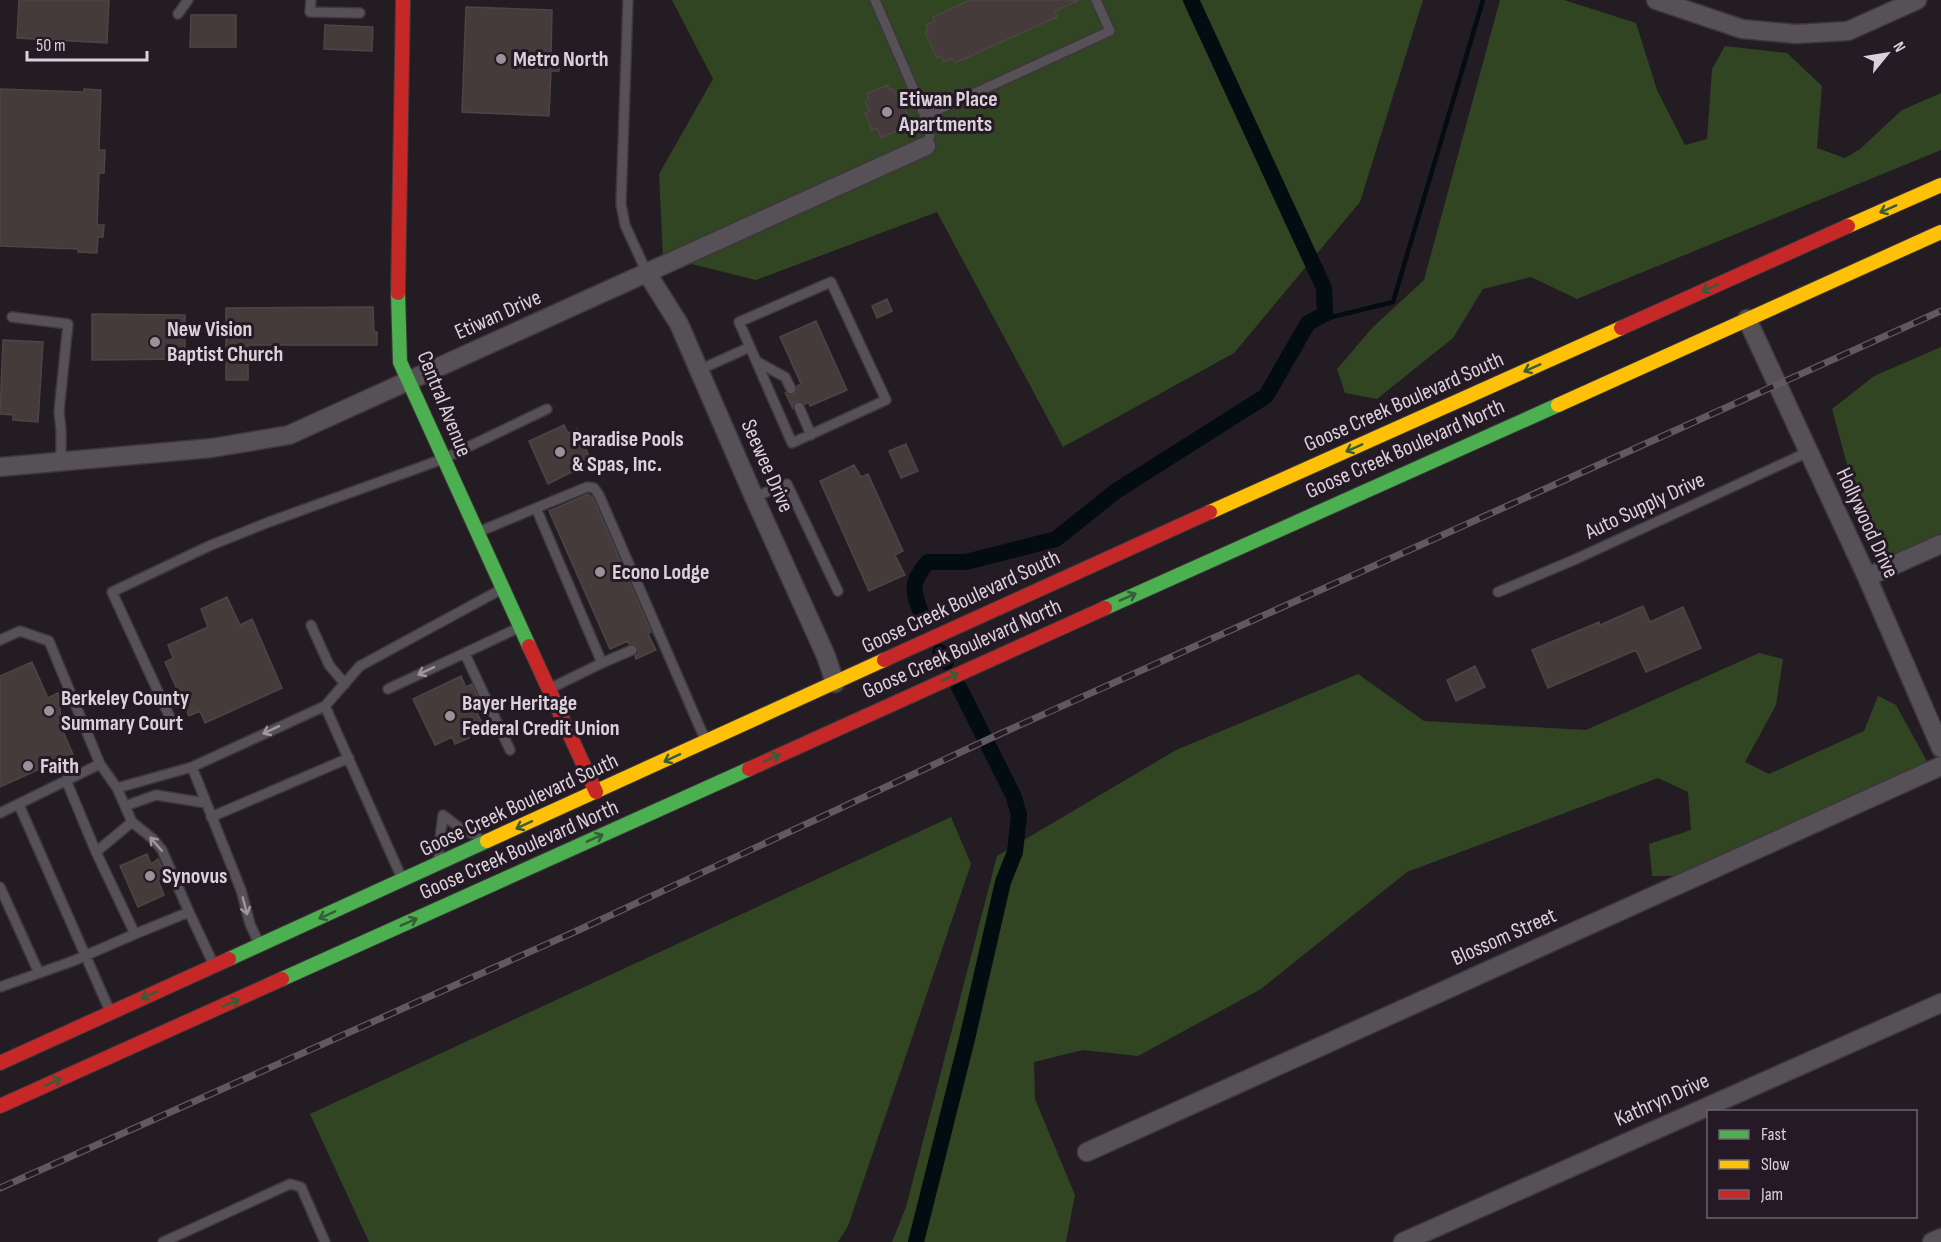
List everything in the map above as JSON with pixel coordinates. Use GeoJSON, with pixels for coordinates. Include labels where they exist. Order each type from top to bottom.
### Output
{"type":"FeatureCollection","features":[{"type":"Feature","properties":{"kind":"main road","name":"Central Avenue"},"geometry":{"type":"LineString","coordinates":[[403,0],[398,287],[400,362],[596,792]]}},
{"type":"Feature","properties":{"kind":"main road","name":"Goose Creek Boulevard South"},"geometry":{"type":"LineString","coordinates":[[0,1063],[1941,185]]}},
{"type":"Feature","properties":{"kind":"main road","name":"Goose Creek Boulevard North"},"geometry":{"type":"LineString","coordinates":[[0,1106],[1941,232]]}},
{"type":"Feature","properties":{"kind":"main road"},"geometry":{"type":"LineString","coordinates":[[1769,275],[1782,263],[1817,240]]}},
{"type":"Feature","properties":{"kind":"main road"},"geometry":{"type":"LineString","coordinates":[[1722,314],[1747,319],[1754,300]]}},
{"type":"Feature","properties":{"kind":"main road"},"geometry":{"type":"LineString","coordinates":[[1630,324],[1681,315]]}},
{"type":"Feature","properties":{"kind":"main road"},"geometry":{"type":"LineString","coordinates":[[590,808],[596,792],[609,800]]}},
{"type":"Feature","properties":{"kind":"main road"},"geometry":{"type":"LineString","coordinates":[[633,806],[691,795]]}},
{"type":"Feature","properties":{"kind":"main road"},"geometry":{"type":"LineString","coordinates":[[542,863],[557,845],[571,834]]}},
{"type":"Feature","properties":{"kind":"street"},"geometry":{"type":"LineString","coordinates":[[1656,0],[1742,30],[1796,34],[1848,31],[1917,0]]}},
{"type":"Feature","properties":{"kind":"street","name":"Etiwan Drive"},"geometry":{"type":"LineString","coordinates":[[0,467],[212,448],[289,435],[926,146]]}},
{"type":"Feature","properties":{"kind":"street","name":"Seewee Drive"},"geometry":{"type":"LineString","coordinates":[[647,273],[679,324],[836,683]]}},
{"type":"Feature","properties":{"kind":"street","name":"Hollywood Drive"},"geometry":{"type":"LineString","coordinates":[[1747,319],[1867,577],[1941,748]]}},
{"type":"Feature","properties":{"kind":"street"},"geometry":{"type":"LineString","coordinates":[[1867,577],[1941,544]]}},
{"type":"Feature","properties":{"kind":"street","name":"Blossom Street"},"geometry":{"type":"LineString","coordinates":[[1087,1152],[1941,766]]}},
{"type":"Feature","properties":{"kind":"street","name":"Kathryn Drive"},"geometry":{"type":"LineString","coordinates":[[1403,1242],[1941,1003]]}},
{"type":"Feature","properties":{"kind":"street"},"geometry":{"type":"LineString","coordinates":[[1932,1242],[1941,1238]]}},
{"type":"Feature","properties":{"kind":"lane"},"geometry":{"type":"LineString","coordinates":[[178,14],[188,0]]}},
{"type":"Feature","properties":{"kind":"lane"},"geometry":{"type":"LineString","coordinates":[[311,0],[310,12],[360,13]]}},
{"type":"Feature","properties":{"kind":"lane"},"geometry":{"type":"LineString","coordinates":[[628,0],[621,204],[625,225],[647,273]]}},
{"type":"Feature","properties":{"kind":"lane"},"geometry":{"type":"LineString","coordinates":[[875,0],[925,116],[930,135],[926,146]]}},
{"type":"Feature","properties":{"kind":"lane"},"geometry":{"type":"LineString","coordinates":[[925,116],[1110,31],[1096,0]]}},
{"type":"Feature","properties":{"kind":"lane"},"geometry":{"type":"LineString","coordinates":[[831,282],[886,400],[792,443],[750,348],[739,322],[831,282]]}},
{"type":"Feature","properties":{"kind":"lane"},"geometry":{"type":"LineString","coordinates":[[12,317],[68,324],[59,411],[61,461]]}},
{"type":"Feature","properties":{"kind":"lane"},"geometry":{"type":"LineString","coordinates":[[699,370],[750,348]]}},
{"type":"Feature","properties":{"kind":"lane"},"geometry":{"type":"LineString","coordinates":[[756,361],[785,377],[791,389]]}},
{"type":"Feature","properties":{"kind":"lane"},"geometry":{"type":"LineString","coordinates":[[799,407],[811,435]]}},
{"type":"Feature","properties":{"kind":"lane"},"geometry":{"type":"LineString","coordinates":[[173,724],[112,592],[209,546],[266,523],[443,459],[547,409]]}},
{"type":"Feature","properties":{"kind":"lane","name":"Auto Supply Drive"},"geometry":{"type":"LineString","coordinates":[[1498,592],[1576,559],[1808,452]]}},
{"type":"Feature","properties":{"kind":"lane"},"geometry":{"type":"LineString","coordinates":[[754,497],[787,484],[838,591]]}},
{"type":"Feature","properties":{"kind":"lane"},"geometry":{"type":"LineString","coordinates":[[477,533],[587,487],[594,488],[599,495],[656,639],[706,742]]}},
{"type":"Feature","properties":{"kind":"lane"},"geometry":{"type":"LineString","coordinates":[[536,508],[602,663]]}},
{"type":"Feature","properties":{"kind":"lane"},"geometry":{"type":"LineString","coordinates":[[117,788],[192,767],[325,706],[360,666],[502,589]]}},
{"type":"Feature","properties":{"kind":"lane"},"geometry":{"type":"LineString","coordinates":[[311,626],[329,665],[345,684]]}},
{"type":"Feature","properties":{"kind":"lane"},"geometry":{"type":"LineString","coordinates":[[388,689],[520,627]]}},
{"type":"Feature","properties":{"kind":"lane"},"geometry":{"type":"LineString","coordinates":[[0,640],[20,631],[49,640],[100,764],[117,788],[132,822],[153,839],[162,850],[214,965]]}},
{"type":"Feature","properties":{"kind":"lane"},"geometry":{"type":"LineString","coordinates":[[549,689],[632,650]]}},
{"type":"Feature","properties":{"kind":"lane"},"geometry":{"type":"LineString","coordinates":[[465,654],[510,750]]}},
{"type":"Feature","properties":{"kind":"lane"},"geometry":{"type":"LineString","coordinates":[[325,706],[402,881]]}},
{"type":"Feature","properties":{"kind":"lane"},"geometry":{"type":"LineString","coordinates":[[211,817],[349,758]]}},
{"type":"Feature","properties":{"kind":"lane"},"geometry":{"type":"LineString","coordinates":[[0,813],[100,764]]}},
{"type":"Feature","properties":{"kind":"lane"},"geometry":{"type":"LineString","coordinates":[[192,767],[241,890],[250,924],[260,945]]}},
{"type":"Feature","properties":{"kind":"lane"},"geometry":{"type":"LineString","coordinates":[[66,780],[96,852],[135,934]]}},
{"type":"Feature","properties":{"kind":"lane"},"geometry":{"type":"LineString","coordinates":[[125,806],[156,795],[206,803]]}},
{"type":"Feature","properties":{"kind":"lane"},"geometry":{"type":"LineString","coordinates":[[19,805],[111,1012]]}},
{"type":"Feature","properties":{"kind":"lane"},"geometry":{"type":"LineString","coordinates":[[435,866],[442,836],[443,815],[465,831],[490,841]]}},
{"type":"Feature","properties":{"kind":"lane"},"geometry":{"type":"LineString","coordinates":[[96,852],[132,822]]}},
{"type":"Feature","properties":{"kind":"lane"},"geometry":{"type":"LineString","coordinates":[[0,888],[39,974]]}},
{"type":"Feature","properties":{"kind":"lane"},"geometry":{"type":"LineString","coordinates":[[0,987],[86,956],[189,912]]}},
{"type":"Feature","properties":{"kind":"lane"},"geometry":{"type":"LineString","coordinates":[[163,1242],[290,1184],[301,1187],[325,1242]]}},
{"type":"Feature","properties":{"kind":"green space"},"geometry":{"type":"Polygon","coordinates":[[[672,0],[1423,0],[1360,202],[1234,353],[1063,447],[937,212],[756,280],[663,257],[659,174],[713,79],[672,0]]]}},
{"type":"Feature","properties":{"kind":"green space"},"geometry":{"type":"Polygon","coordinates":[[[1500,0],[1564,0],[1636,23],[1657,90],[1685,145],[1707,139],[1712,69],[1725,46],[1787,53],[1822,86],[1817,148],[1845,158],[1860,149],[1902,110],[1941,93],[1941,150],[1577,299],[1531,277],[1483,289],[1453,338],[1377,399],[1345,393],[1337,369],[1373,327],[1424,280],[1500,0]]]}},
{"type":"Feature","properties":{"kind":"green space"},"geometry":{"type":"Polygon","coordinates":[[[1941,347],[1941,533],[1899,556],[1869,546],[1832,409],[1874,376],[1941,347]]]}},
{"type":"Feature","properties":{"kind":"green space"},"geometry":{"type":"Polygon","coordinates":[[[1759,653],[1783,659],[1776,705],[1745,762],[1769,774],[1864,731],[1878,696],[1896,705],[1929,765],[1686,876],[1652,876],[1649,844],[1691,830],[1688,792],[1658,778],[1407,872],[1261,989],[1138,1056],[1083,1050],[1034,1062],[1035,1099],[1075,1195],[1066,1242],[892,1242],[906,1207],[997,856],[1176,750],[1358,674],[1424,721],[1586,730],[1759,653]]]}},
{"type":"Feature","properties":{"kind":"green space"},"geometry":{"type":"Polygon","coordinates":[[[951,817],[971,864],[848,1226],[838,1242],[369,1242],[310,1114],[951,817]]]}},
{"type":"Feature","properties":{"kind":"building"},"geometry":{"type":"Polygon","coordinates":[[[19,0],[109,0],[107,43],[17,38],[19,0]]]}},
{"type":"Feature","properties":{"kind":"building"},"geometry":{"type":"Polygon","coordinates":[[[970,0],[1079,0],[1055,11],[1057,17],[955,63],[952,58],[944,62],[941,56],[937,58],[925,32],[928,31],[926,25],[935,21],[933,17],[970,0]]]}},
{"type":"Feature","properties":{"kind":"building"},"geometry":{"type":"Polygon","coordinates":[[[466,7],[552,10],[551,55],[560,55],[559,71],[551,71],[549,116],[462,112],[466,7]]]}},
{"type":"Feature","properties":{"kind":"building"},"geometry":{"type":"Polygon","coordinates":[[[191,15],[236,15],[236,47],[190,47],[191,15]]]}},
{"type":"Feature","properties":{"kind":"building"},"geometry":{"type":"Polygon","coordinates":[[[325,25],[373,27],[372,51],[324,49],[325,25]]]}},
{"type":"Feature","properties":{"kind":"building","name":"Etiwan Place Apartments"},"geometry":{"type":"Polygon","coordinates":[[[887,85],[890,90],[893,89],[898,98],[900,97],[910,125],[881,138],[877,128],[872,130],[865,113],[869,111],[865,101],[869,99],[867,94],[887,85]]]}},
{"type":"Feature","properties":{"kind":"building"},"geometry":{"type":"Polygon","coordinates":[[[0,89],[84,92],[84,89],[101,90],[99,150],[105,150],[104,173],[99,173],[97,225],[104,225],[103,237],[98,237],[97,253],[78,252],[78,249],[0,246],[0,89]]]}},
{"type":"Feature","properties":{"kind":"building"},"geometry":{"type":"Polygon","coordinates":[[[887,299],[892,311],[877,318],[872,306],[887,299]]]}},
{"type":"Feature","properties":{"kind":"building"},"geometry":{"type":"Polygon","coordinates":[[[373,307],[377,345],[248,345],[248,380],[226,380],[226,308],[373,307]]]}},
{"type":"Feature","properties":{"kind":"building","name":"New Vision Baptist Church"},"geometry":{"type":"Polygon","coordinates":[[[92,314],[185,315],[185,359],[92,360],[92,314]]]}},
{"type":"Feature","properties":{"kind":"building"},"geometry":{"type":"Polygon","coordinates":[[[816,321],[847,390],[810,406],[809,402],[805,404],[803,401],[797,401],[793,403],[793,409],[785,392],[793,395],[797,392],[797,386],[801,384],[780,337],[816,321]]]}},
{"type":"Feature","properties":{"kind":"building"},"geometry":{"type":"Polygon","coordinates":[[[3,340],[43,342],[38,422],[13,420],[13,415],[0,414],[3,340]]]}},
{"type":"Feature","properties":{"kind":"building","name":"Paradise Pools & Spas, Inc."},"geometry":{"type":"Polygon","coordinates":[[[564,425],[568,433],[577,429],[592,462],[548,484],[529,441],[564,425]]]}},
{"type":"Feature","properties":{"kind":"building"},"geometry":{"type":"Polygon","coordinates":[[[906,444],[918,471],[901,478],[889,451],[906,444]]]}},
{"type":"Feature","properties":{"kind":"building"},"geometry":{"type":"Polygon","coordinates":[[[854,465],[861,477],[868,474],[903,551],[895,555],[905,575],[869,591],[820,481],[854,465]]]}},
{"type":"Feature","properties":{"kind":"building","name":"Econo Lodge"},"geometry":{"type":"Polygon","coordinates":[[[588,494],[593,498],[651,632],[648,634],[656,650],[636,659],[638,648],[636,644],[629,644],[628,641],[610,649],[549,511],[588,494]]]}},
{"type":"Feature","properties":{"kind":"building"},"geometry":{"type":"Polygon","coordinates":[[[227,597],[240,625],[252,619],[282,688],[205,723],[200,711],[189,716],[165,662],[173,658],[168,645],[208,627],[201,609],[227,597]]]}},
{"type":"Feature","properties":{"kind":"building"},"geometry":{"type":"Polygon","coordinates":[[[1643,606],[1650,622],[1683,607],[1701,648],[1646,672],[1636,650],[1548,688],[1532,650],[1599,622],[1600,625],[1643,606]]]}},
{"type":"Feature","properties":{"kind":"building"},"geometry":{"type":"Polygon","coordinates":[[[32,662],[48,698],[58,693],[61,719],[58,720],[73,754],[0,787],[0,676],[32,662]]]}},
{"type":"Feature","properties":{"kind":"building"},"geometry":{"type":"Polygon","coordinates":[[[1475,666],[1485,687],[1456,701],[1447,680],[1475,666]]]}},
{"type":"Feature","properties":{"kind":"building","name":"Bayer Heritage Federal Credit Union"},"geometry":{"type":"Polygon","coordinates":[[[461,676],[466,687],[472,684],[482,706],[475,709],[482,723],[466,731],[469,738],[455,744],[452,737],[435,745],[413,699],[461,676]]]}},
{"type":"Feature","properties":{"kind":"building"},"geometry":{"type":"Polygon","coordinates":[[[147,854],[151,864],[158,859],[166,876],[158,880],[164,895],[138,907],[120,866],[147,854]]]}},
{"type":"Feature","properties":{"kind":"waterway"},"geometry":{"type":"LineString","coordinates":[[922,616],[914,588],[918,576],[928,562],[966,562],[1056,539],[1116,491],[1266,396],[1308,323],[1325,314],[1324,288],[1191,0]]}},
{"type":"Feature","properties":{"kind":"waterway"},"geometry":{"type":"LineString","coordinates":[[1308,323],[1393,302],[1483,0]]}},
{"type":"Feature","properties":{"kind":"waterway"},"geometry":{"type":"LineString","coordinates":[[940,652],[946,662]]}},
{"type":"Feature","properties":{"kind":"waterway"},"geometry":{"type":"LineString","coordinates":[[916,1242],[967,1039],[1003,882],[1015,852],[1019,815],[1014,797],[959,687]]}},
{"type":"Feature","properties":{"kind":"railway"},"geometry":{"type":"LineString","coordinates":[[0,1188],[581,929],[991,738],[1941,311]]}},
{"type":"Feature","properties":{"kind":"traffic: fast"},"geometry":{"type":"LineString","coordinates":[[398,293],[400,362],[529,646]]}},
{"type":"Feature","properties":{"kind":"traffic: fast"},"geometry":{"type":"LineString","coordinates":[[1105,608],[1558,405]]}},
{"type":"Feature","properties":{"kind":"traffic: fast"},"geometry":{"type":"LineString","coordinates":[[282,979],[749,769]]}},
{"type":"Feature","properties":{"kind":"traffic: fast"},"geometry":{"type":"LineString","coordinates":[[229,959],[487,841]]}},
{"type":"Feature","properties":{"kind":"traffic: slow"},"geometry":{"type":"LineString","coordinates":[[1848,226],[1941,185]]}},
{"type":"Feature","properties":{"kind":"traffic: slow"},"geometry":{"type":"LineString","coordinates":[[1558,405],[1941,232]]}},
{"type":"Feature","properties":{"kind":"traffic: slow"},"geometry":{"type":"LineString","coordinates":[[1210,512],[1621,328]]}},
{"type":"Feature","properties":{"kind":"traffic: slow"},"geometry":{"type":"LineString","coordinates":[[487,841],[884,660]]}},
{"type":"Feature","properties":{"kind":"traffic: jam"},"geometry":{"type":"LineString","coordinates":[[398,293],[403,0]]}},
{"type":"Feature","properties":{"kind":"traffic: jam"},"geometry":{"type":"LineString","coordinates":[[1621,328],[1848,226]]}},
{"type":"Feature","properties":{"kind":"traffic: jam"},"geometry":{"type":"LineString","coordinates":[[884,660],[1210,512]]}},
{"type":"Feature","properties":{"kind":"traffic: jam"},"geometry":{"type":"LineString","coordinates":[[749,769],[1105,608]]}},
{"type":"Feature","properties":{"kind":"traffic: jam"},"geometry":{"type":"LineString","coordinates":[[529,646],[596,792]]}},
{"type":"Feature","properties":{"kind":"traffic: jam"},"geometry":{"type":"LineString","coordinates":[[0,1063],[229,959]]}},
{"type":"Feature","properties":{"kind":"traffic: jam"},"geometry":{"type":"LineString","coordinates":[[0,1106],[282,979]]}},
{"type":"Feature","properties":{"kind":"place","name":"Metro North"},"geometry":{"type":"Point","coordinates":[501,59]}},
{"type":"Feature","properties":{"kind":"place","name":"Etiwan Place Apartments"},"geometry":{"type":"Point","coordinates":[887,112]}},
{"type":"Feature","properties":{"kind":"place","name":"New Vision Baptist Church"},"geometry":{"type":"Point","coordinates":[155,342]}},
{"type":"Feature","properties":{"kind":"place","name":"Paradise Pools & Spas, Inc."},"geometry":{"type":"Point","coordinates":[560,452]}},
{"type":"Feature","properties":{"kind":"place","name":"Econo Lodge"},"geometry":{"type":"Point","coordinates":[600,572]}},
{"type":"Feature","properties":{"kind":"place","name":"Berkeley County Summary Court"},"geometry":{"type":"Point","coordinates":[49,711]}},
{"type":"Feature","properties":{"kind":"place","name":"Bayer Heritage Federal Credit Union"},"geometry":{"type":"Point","coordinates":[450,716]}},
{"type":"Feature","properties":{"kind":"place","name":"Faith"},"geometry":{"type":"Point","coordinates":[28,766]}},
{"type":"Feature","properties":{"kind":"place","name":"Synovus"},"geometry":{"type":"Point","coordinates":[150,876]}}]}
